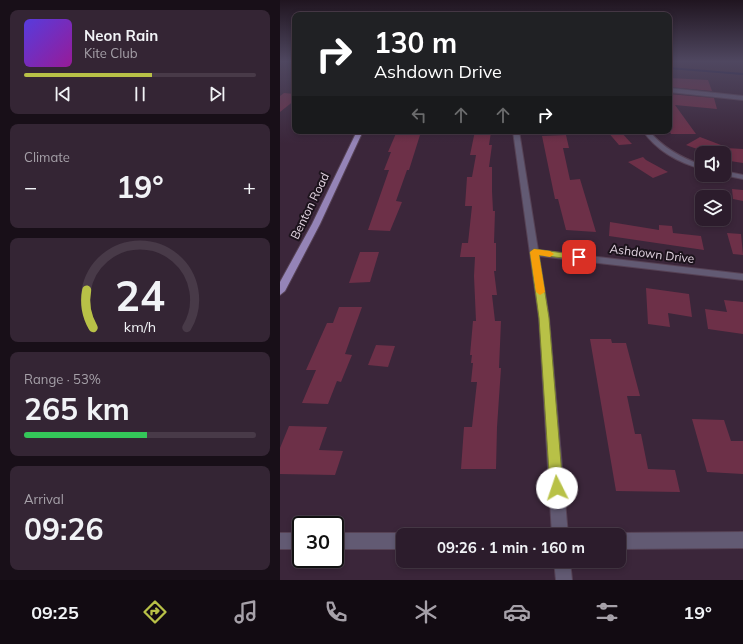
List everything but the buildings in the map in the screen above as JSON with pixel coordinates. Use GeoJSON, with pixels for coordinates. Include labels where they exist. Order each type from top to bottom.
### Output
{"type":"FeatureCollection","features":[{"type":"Feature","properties":{"kind":"main road","name":"Benton Road"},"geometry":{"type":"LineString","coordinates":[[280,291],[316,224],[359,134]]}},
{"type":"Feature","properties":{"kind":"street"},"geometry":{"type":"LineString","coordinates":[[672,90],[743,98]]}},
{"type":"Feature","properties":{"kind":"street"},"geometry":{"type":"LineString","coordinates":[[516,134],[544,318],[559,528]]}},
{"type":"Feature","properties":{"kind":"street"},"geometry":{"type":"LineString","coordinates":[[648,134],[655,142],[671,154],[695,164]]}},
{"type":"Feature","properties":{"kind":"street"},"geometry":{"type":"LineString","coordinates":[[731,174],[743,177]]}},
{"type":"Feature","properties":{"kind":"street","name":"Ashdown Drive"},"geometry":{"type":"LineString","coordinates":[[534,252],[743,277]]}},
{"type":"Feature","properties":{"kind":"street"},"geometry":{"type":"LineString","coordinates":[[626,540],[743,540]]}},
{"type":"Feature","properties":{"kind":"street"},"geometry":{"type":"LineString","coordinates":[[280,541],[292,541]]}},
{"type":"Feature","properties":{"kind":"street"},"geometry":{"type":"LineString","coordinates":[[344,541],[396,541]]}},
{"type":"Feature","properties":{"kind":"street"},"geometry":{"type":"LineString","coordinates":[[563,568],[564,580]]}},
{"type":"Feature","properties":{"kind":"slow traffic"},"geometry":{"type":"LineString","coordinates":[[540,292],[534,252],[550,254]]}},
{"type":"Feature","properties":{"kind":"route"},"geometry":{"type":"LineString","coordinates":[[557,488],[544,318],[534,252],[579,257]]}}]}
